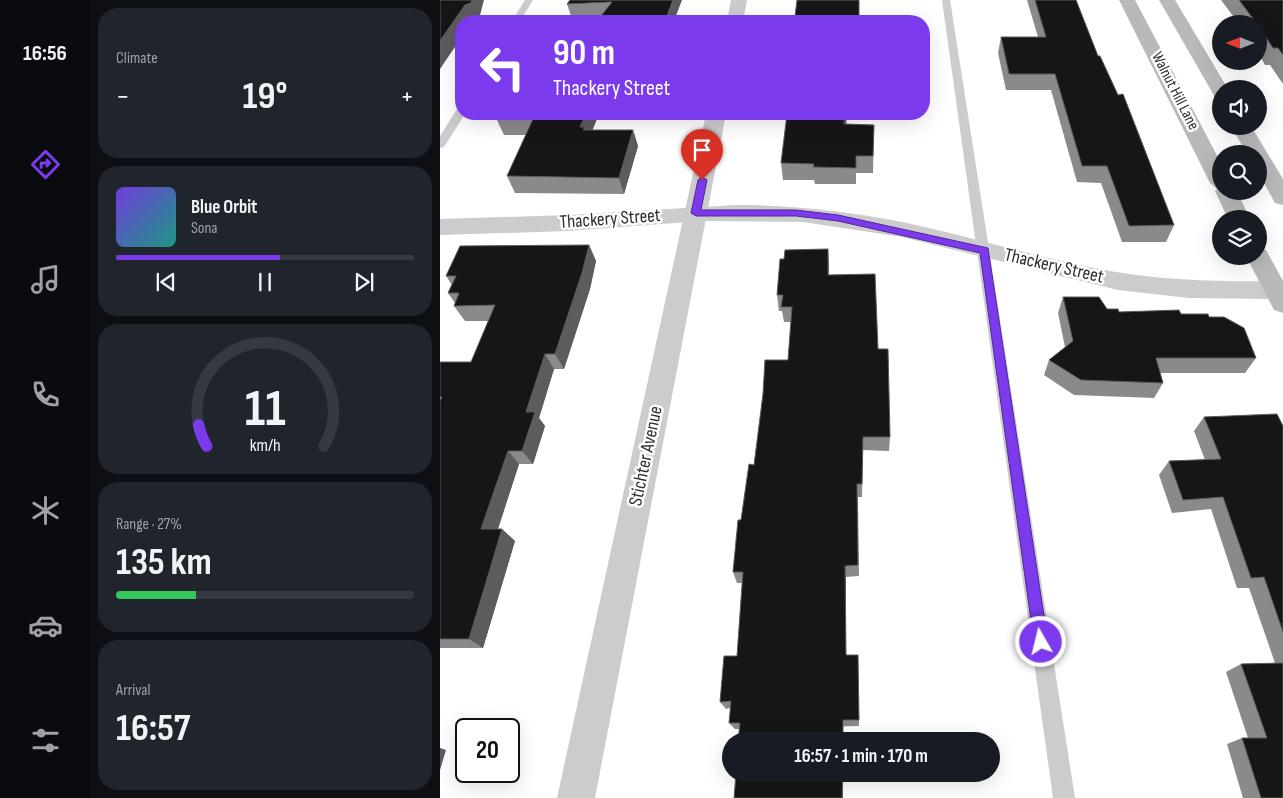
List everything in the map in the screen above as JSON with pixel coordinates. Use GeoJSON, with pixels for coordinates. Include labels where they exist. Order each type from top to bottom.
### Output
{"type":"FeatureCollection","features":[{"type":"Feature","properties":{"kind":"main road","name":"Walnut Hill Lane"},"geometry":{"type":"LineString","coordinates":[[1127,0],[1212,165]]}},
{"type":"Feature","properties":{"kind":"main road","name":"Walnut Hill Lane"},"geometry":{"type":"LineString","coordinates":[[1167,0],[1214,80]]}},
{"type":"Feature","properties":{"kind":"main road"},"geometry":{"type":"LineString","coordinates":[[1267,170],[1283,198]]}},
{"type":"Feature","properties":{"kind":"main road"},"geometry":{"type":"LineString","coordinates":[[1263,265],[1280,295]]}},
{"type":"Feature","properties":{"kind":"street"},"geometry":{"type":"LineString","coordinates":[[736,15],[739,0]]}},
{"type":"Feature","properties":{"kind":"street","name":"Stichter Avenue"},"geometry":{"type":"LineString","coordinates":[[576,798],[715,120]]}},
{"type":"Feature","properties":{"kind":"street","name":"Thackery Street"},"geometry":{"type":"LineString","coordinates":[[440,227],[568,223],[696,213],[796,213],[838,218],[1097,277],[1138,284],[1242,290],[1280,295]]}},
{"type":"Feature","properties":{"kind":"lane"},"geometry":{"type":"LineString","coordinates":[[520,15],[529,0]]}},
{"type":"Feature","properties":{"kind":"lane"},"geometry":{"type":"LineString","coordinates":[[946,0],[1064,798]]}},
{"type":"Feature","properties":{"kind":"lane"},"geometry":{"type":"LineString","coordinates":[[440,145],[455,120]]}},
{"type":"Feature","properties":{"kind":"building"},"geometry":{"type":"Polygon","coordinates":[[[440,0],[472,0],[471,3],[465,5],[458,15],[455,15],[455,19],[440,41],[440,0]]]}},
{"type":"Feature","properties":{"kind":"building"},"geometry":{"type":"Polygon","coordinates":[[[570,0],[673,0],[667,15],[602,15],[612,2],[567,4],[570,0]]]}},
{"type":"Feature","properties":{"kind":"building"},"geometry":{"type":"Polygon","coordinates":[[[797,0],[859,0],[859,15],[795,15],[797,0]]]}},
{"type":"Feature","properties":{"kind":"building"},"geometry":{"type":"Polygon","coordinates":[[[1035,0],[1076,0],[1098,56],[1100,56],[1118,95],[1123,94],[1174,225],[1129,226],[1107,166],[1082,166],[1055,74],[1009,74],[1001,37],[1046,37],[1035,0]]]}},
{"type":"Feature","properties":{"kind":"building"},"geometry":{"type":"Polygon","coordinates":[[[1239,0],[1283,0],[1283,55],[1278,48],[1273,48],[1268,40],[1268,15],[1250,15],[1239,0]]]}},
{"type":"Feature","properties":{"kind":"building"},"geometry":{"type":"Polygon","coordinates":[[[533,120],[583,120],[580,127],[585,127],[583,130],[633,130],[619,178],[507,176],[533,120]]]}},
{"type":"Feature","properties":{"kind":"building"},"geometry":{"type":"Polygon","coordinates":[[[786,120],[844,120],[844,124],[874,125],[873,156],[856,156],[856,168],[813,167],[814,164],[781,163],[786,120]]]}},
{"type":"Feature","properties":{"kind":"building"},"geometry":{"type":"Polygon","coordinates":[[[589,245],[582,273],[555,354],[545,354],[526,412],[535,412],[522,451],[508,451],[481,529],[502,529],[469,639],[440,639],[440,401],[442,397],[440,397],[440,362],[471,362],[495,305],[454,306],[459,293],[448,293],[456,276],[446,276],[460,246],[589,245]]]}},
{"type":"Feature","properties":{"kind":"building"},"geometry":{"type":"Polygon","coordinates":[[[828,249],[828,275],[875,274],[878,349],[888,349],[890,437],[863,437],[862,484],[857,484],[858,565],[845,566],[846,655],[858,655],[859,720],[843,720],[843,732],[739,732],[740,723],[729,723],[731,701],[720,702],[724,656],[737,656],[743,572],[733,572],[738,520],[741,520],[749,464],[754,465],[763,394],[765,360],[788,360],[792,307],[781,307],[783,295],[777,295],[780,259],[784,259],[785,250],[828,249]]]}},
{"type":"Feature","properties":{"kind":"building"},"geometry":{"type":"Polygon","coordinates":[[[1063,297],[1099,297],[1107,309],[1118,309],[1119,312],[1179,310],[1181,314],[1208,314],[1209,317],[1224,317],[1244,328],[1256,358],[1156,358],[1163,383],[1081,380],[1049,360],[1073,341],[1063,297]]]}},
{"type":"Feature","properties":{"kind":"building"},"geometry":{"type":"Polygon","coordinates":[[[1277,414],[1283,426],[1283,632],[1264,577],[1251,578],[1223,497],[1183,500],[1169,461],[1221,459],[1204,417],[1277,414]]]}},
{"type":"Feature","properties":{"kind":"building"},"geometry":{"type":"Polygon","coordinates":[[[1283,663],[1283,798],[1261,798],[1242,738],[1267,738],[1241,664],[1283,663]]]}},
{"type":"Feature","properties":{"kind":"building"},"geometry":{"type":"Polygon","coordinates":[[[735,782],[843,782],[842,798],[734,798],[735,782]]]}},
{"type":"Feature","properties":{"kind":"route"},"geometry":{"type":"LineString","coordinates":[[702,180],[696,213],[796,213],[838,218],[900,230],[984,250],[1041,642]]}}]}
